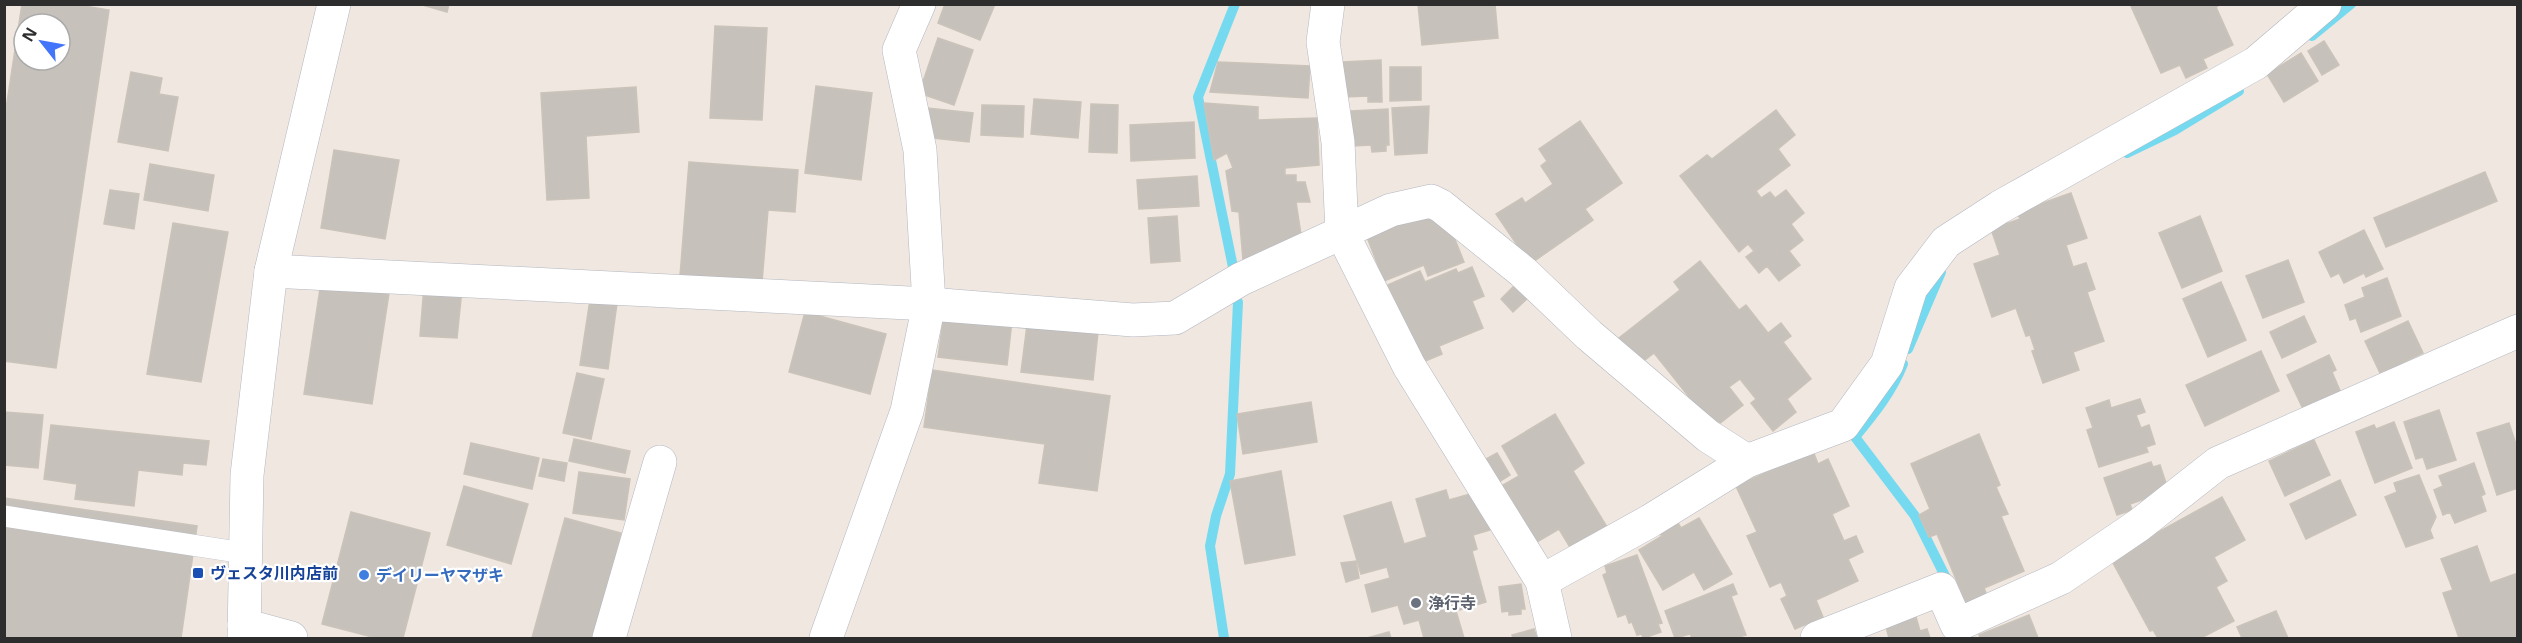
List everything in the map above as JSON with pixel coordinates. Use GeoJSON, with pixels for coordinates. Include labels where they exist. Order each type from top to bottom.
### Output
{"type":"FeatureCollection","features":[{"type":"Feature","properties":{"kind":"street"},"geometry":{"type":"LineString","coordinates":[[291,639],[244,632],[247,475],[271,271],[334,4]]}},
{"type":"Feature","properties":{"kind":"street"},"geometry":{"type":"LineString","coordinates":[[826,639],[907,411],[929,304],[920,150],[899,50],[919,4]]}},
{"type":"Feature","properties":{"kind":"street"},"geometry":{"type":"LineString","coordinates":[[1329,4],[1323,42],[1338,142],[1342,233],[1409,366],[1542,581],[1555,639]]}},
{"type":"Feature","properties":{"kind":"street"},"geometry":{"type":"LineString","coordinates":[[1542,581],[1650,521],[1747,461],[1843,425],[1887,364],[1911,288],[1946,242],[2000,207],[2256,63],[2325,4]]}},
{"type":"Feature","properties":{"kind":"street"},"geometry":{"type":"LineString","coordinates":[[271,271],[929,304],[1133,320],[1175,318],[1241,279],[1390,210],[1431,201],[1441,206],[1523,272],[1589,335],[1708,436],[1747,461]]}},
{"type":"Feature","properties":{"kind":"street"},"geometry":{"type":"LineString","coordinates":[[1817,639],[1941,589],[1957,626],[2061,578],[2139,525],[2218,463],[2517,331]]}},
{"type":"Feature","properties":{"kind":"street"},"geometry":{"type":"LineString","coordinates":[[609,639],[660,462]]}},
{"type":"Feature","properties":{"kind":"lane"},"geometry":{"type":"LineString","coordinates":[[4,516],[244,553]]}},
{"type":"Feature","properties":{"kind":"building"},"geometry":{"type":"Polygon","coordinates":[[[22,4],[73,4],[109,10],[56,368],[4,361],[4,122],[12,70],[12,72],[72,72],[72,12],[21,12],[22,4]]]}},
{"type":"Feature","properties":{"kind":"building"},"geometry":{"type":"Polygon","coordinates":[[[419,4],[449,4],[447,12],[419,4]]]}},
{"type":"Feature","properties":{"kind":"building"},"geometry":{"type":"Polygon","coordinates":[[[945,4],[995,4],[980,40],[938,23],[945,4]]]}},
{"type":"Feature","properties":{"kind":"building"},"geometry":{"type":"Polygon","coordinates":[[[1418,4],[1495,4],[1498,38],[1422,45],[1418,4]]]}},
{"type":"Feature","properties":{"kind":"building"},"geometry":{"type":"Polygon","coordinates":[[[2130,4],[2221,4],[2216,7],[2233,45],[2203,59],[2207,68],[2186,78],[2180,65],[2161,73],[2130,4]]]}},
{"type":"Feature","properties":{"kind":"building"},"geometry":{"type":"Polygon","coordinates":[[[715,26],[767,28],[762,120],[710,118],[715,26]]]}},
{"type":"Feature","properties":{"kind":"building"},"geometry":{"type":"Polygon","coordinates":[[[938,38],[973,50],[954,105],[919,93],[938,38]]]}},
{"type":"Feature","properties":{"kind":"building"},"geometry":{"type":"Polygon","coordinates":[[[2324,41],[2339,65],[2322,75],[2308,51],[2324,41]]]}},
{"type":"Feature","properties":{"kind":"building"},"geometry":{"type":"Polygon","coordinates":[[[2301,53],[2318,81],[2284,102],[2267,74],[2301,53]]]}},
{"type":"Feature","properties":{"kind":"building"},"geometry":{"type":"Polygon","coordinates":[[[1381,60],[1382,102],[1368,102],[1368,96],[1345,97],[1343,62],[1381,60]]]}},
{"type":"Feature","properties":{"kind":"building"},"geometry":{"type":"Polygon","coordinates":[[[1218,62],[1310,66],[1308,98],[1210,92],[1218,62]]]}},
{"type":"Feature","properties":{"kind":"building"},"geometry":{"type":"Polygon","coordinates":[[[1390,67],[1421,67],[1421,100],[1390,101],[1390,67]]]}},
{"type":"Feature","properties":{"kind":"building"},"geometry":{"type":"Polygon","coordinates":[[[131,72],[162,78],[159,94],[178,97],[168,151],[118,142],[131,72]]]}},
{"type":"Feature","properties":{"kind":"building"},"geometry":{"type":"Polygon","coordinates":[[[816,86],[872,93],[861,180],[805,173],[816,86]]]}},
{"type":"Feature","properties":{"kind":"building"},"geometry":{"type":"Polygon","coordinates":[[[636,87],[639,132],[586,136],[589,198],[547,200],[541,93],[636,87]]]}},
{"type":"Feature","properties":{"kind":"building"},"geometry":{"type":"Polygon","coordinates":[[[1034,99],[1081,102],[1078,138],[1031,134],[1034,99]]]}},
{"type":"Feature","properties":{"kind":"building"},"geometry":{"type":"Polygon","coordinates":[[[1204,103],[1258,107],[1258,120],[1317,118],[1319,165],[1285,168],[1285,175],[1296,175],[1296,182],[1305,182],[1310,202],[1296,202],[1302,241],[1259,252],[1260,258],[1243,260],[1239,212],[1232,211],[1226,171],[1233,168],[1227,153],[1214,160],[1204,103]]]}},
{"type":"Feature","properties":{"kind":"building"},"geometry":{"type":"Polygon","coordinates":[[[1091,104],[1118,105],[1117,153],[1089,152],[1091,104]]]}},
{"type":"Feature","properties":{"kind":"building"},"geometry":{"type":"Polygon","coordinates":[[[982,105],[1024,106],[1023,137],[981,135],[982,105]]]}},
{"type":"Feature","properties":{"kind":"building"},"geometry":{"type":"Polygon","coordinates":[[[1429,106],[1427,153],[1395,155],[1392,108],[1429,106]]]}},
{"type":"Feature","properties":{"kind":"building"},"geometry":{"type":"Polygon","coordinates":[[[927,108],[973,113],[969,142],[924,137],[927,108]]]}},
{"type":"Feature","properties":{"kind":"building"},"geometry":{"type":"Polygon","coordinates":[[[1388,109],[1389,145],[1386,145],[1386,151],[1372,152],[1371,145],[1353,146],[1351,111],[1388,109]]]}},
{"type":"Feature","properties":{"kind":"building"},"geometry":{"type":"Polygon","coordinates":[[[1776,110],[1795,135],[1778,149],[1790,165],[1756,191],[1761,198],[1770,192],[1775,198],[1786,190],[1804,213],[1791,224],[1803,240],[1789,251],[1800,265],[1779,281],[1767,266],[1759,273],[1746,257],[1754,251],[1748,244],[1739,252],[1680,176],[1707,155],[1712,159],[1776,110]]]}},
{"type":"Feature","properties":{"kind":"building"},"geometry":{"type":"Polygon","coordinates":[[[1580,121],[1622,183],[1585,209],[1593,220],[1530,264],[1496,214],[1522,198],[1525,203],[1553,184],[1541,166],[1547,161],[1539,149],[1580,121]]]}},
{"type":"Feature","properties":{"kind":"building"},"geometry":{"type":"Polygon","coordinates":[[[1194,122],[1195,158],[1131,161],[1130,125],[1194,122]]]}},
{"type":"Feature","properties":{"kind":"building"},"geometry":{"type":"Polygon","coordinates":[[[334,150],[399,160],[385,239],[321,228],[334,150]]]}},
{"type":"Feature","properties":{"kind":"building"},"geometry":{"type":"Polygon","coordinates":[[[689,162],[798,170],[795,212],[768,210],[762,282],[680,276],[689,162]]]}},
{"type":"Feature","properties":{"kind":"building"},"geometry":{"type":"Polygon","coordinates":[[[150,164],[214,175],[208,211],[144,200],[150,164]]]}},
{"type":"Feature","properties":{"kind":"building"},"geometry":{"type":"Polygon","coordinates":[[[2485,172],[2497,201],[2386,247],[2374,218],[2485,172]]]}},
{"type":"Feature","properties":{"kind":"building"},"geometry":{"type":"Polygon","coordinates":[[[1197,176],[1199,206],[1139,209],[1137,180],[1197,176]]]}},
{"type":"Feature","properties":{"kind":"building"},"geometry":{"type":"Polygon","coordinates":[[[110,190],[139,194],[134,229],[104,224],[110,190]]]}},
{"type":"Feature","properties":{"kind":"building"},"geometry":{"type":"Polygon","coordinates":[[[2071,193],[2087,238],[2066,245],[2073,267],[2086,263],[2095,289],[2087,292],[2104,341],[2073,352],[2079,370],[2043,383],[2032,351],[2035,350],[2030,335],[2026,336],[2016,308],[1992,317],[1974,264],[2000,255],[1991,229],[2020,219],[2017,212],[2071,193]]]}},
{"type":"Feature","properties":{"kind":"building"},"geometry":{"type":"Polygon","coordinates":[[[1437,214],[1446,217],[1464,262],[1428,276],[1424,265],[1384,281],[1365,232],[1437,214]]]}},
{"type":"Feature","properties":{"kind":"building"},"geometry":{"type":"Polygon","coordinates":[[[1177,216],[1180,261],[1151,263],[1148,218],[1177,216]]]}},
{"type":"Feature","properties":{"kind":"building"},"geometry":{"type":"Polygon","coordinates":[[[2200,216],[2222,271],[2182,288],[2159,233],[2200,216]]]}},
{"type":"Feature","properties":{"kind":"building"},"geometry":{"type":"Polygon","coordinates":[[[173,223],[228,232],[201,382],[147,374],[173,223]]]}},
{"type":"Feature","properties":{"kind":"building"},"geometry":{"type":"Polygon","coordinates":[[[2364,230],[2383,269],[2366,277],[2364,273],[2344,283],[2339,273],[2331,277],[2319,252],[2364,230]]]}},
{"type":"Feature","properties":{"kind":"building"},"geometry":{"type":"Polygon","coordinates":[[[2288,260],[2304,302],[2263,318],[2246,276],[2288,260]]]}},
{"type":"Feature","properties":{"kind":"building"},"geometry":{"type":"Polygon","coordinates":[[[1700,261],[1739,310],[1746,305],[1768,333],[1781,323],[1791,336],[1783,342],[1811,379],[1787,399],[1796,412],[1773,431],[1751,403],[1756,399],[1740,379],[1729,387],[1743,405],[1714,428],[1654,353],[1636,367],[1615,341],[1680,290],[1674,282],[1700,261]]]}},
{"type":"Feature","properties":{"kind":"building"},"geometry":{"type":"Polygon","coordinates":[[[1472,267],[1484,296],[1472,301],[1483,328],[1439,346],[1442,354],[1423,362],[1388,285],[1420,271],[1425,282],[1456,269],[1458,273],[1472,267]]]}},
{"type":"Feature","properties":{"kind":"building"},"geometry":{"type":"Polygon","coordinates":[[[2387,278],[2401,316],[2361,332],[2356,318],[2350,320],[2345,305],[2365,297],[2362,288],[2387,278]]]}},
{"type":"Feature","properties":{"kind":"building"},"geometry":{"type":"Polygon","coordinates":[[[321,282],[389,293],[372,404],[304,394],[321,282]]]}},
{"type":"Feature","properties":{"kind":"building"},"geometry":{"type":"Polygon","coordinates":[[[1518,282],[1531,295],[1513,312],[1501,299],[1518,282]]]}},
{"type":"Feature","properties":{"kind":"building"},"geometry":{"type":"Polygon","coordinates":[[[2221,282],[2246,340],[2208,357],[2183,299],[2221,282]]]}},
{"type":"Feature","properties":{"kind":"building"},"geometry":{"type":"Polygon","coordinates":[[[424,286],[462,289],[457,338],[420,336],[424,286]]]}},
{"type":"Feature","properties":{"kind":"building"},"geometry":{"type":"Polygon","coordinates":[[[591,293],[618,296],[608,369],[580,365],[591,293]]]}},
{"type":"Feature","properties":{"kind":"building"},"geometry":{"type":"Polygon","coordinates":[[[805,312],[886,334],[870,394],[789,372],[805,312]]]}},
{"type":"Feature","properties":{"kind":"building"},"geometry":{"type":"Polygon","coordinates":[[[944,313],[1012,321],[1007,365],[938,357],[944,313]]]}},
{"type":"Feature","properties":{"kind":"building"},"geometry":{"type":"Polygon","coordinates":[[[2304,316],[2316,342],[2282,358],[2270,332],[2304,316]]]}},
{"type":"Feature","properties":{"kind":"building"},"geometry":{"type":"Polygon","coordinates":[[[2408,321],[2423,353],[2402,363],[2404,369],[2387,376],[2385,370],[2380,373],[2365,341],[2408,321]]]}},
{"type":"Feature","properties":{"kind":"building"},"geometry":{"type":"Polygon","coordinates":[[[1027,325],[1098,332],[1093,380],[1021,372],[1027,325]]]}},
{"type":"Feature","properties":{"kind":"building"},"geometry":{"type":"Polygon","coordinates":[[[2261,351],[2279,391],[2205,426],[2186,385],[2261,351]]]}},
{"type":"Feature","properties":{"kind":"building"},"geometry":{"type":"Polygon","coordinates":[[[2329,355],[2336,370],[2332,372],[2341,393],[2304,411],[2287,375],[2329,355]]]}},
{"type":"Feature","properties":{"kind":"building"},"geometry":{"type":"Polygon","coordinates":[[[932,370],[1110,396],[1097,491],[1039,483],[1045,444],[924,427],[932,370]]]}},
{"type":"Feature","properties":{"kind":"building"},"geometry":{"type":"Polygon","coordinates":[[[577,373],[604,379],[591,439],[563,433],[577,373]]]}},
{"type":"Feature","properties":{"kind":"building"},"geometry":{"type":"Polygon","coordinates":[[[2140,399],[2145,412],[2136,415],[2141,428],[2149,425],[2155,444],[2146,447],[2148,452],[2099,467],[2087,430],[2093,428],[2086,408],[2109,400],[2111,408],[2140,399]]]}},
{"type":"Feature","properties":{"kind":"building"},"geometry":{"type":"Polygon","coordinates":[[[1311,402],[1317,442],[1243,454],[1237,414],[1311,402]]]}},
{"type":"Feature","properties":{"kind":"building"},"geometry":{"type":"Polygon","coordinates":[[[2439,410],[2456,460],[2427,469],[2423,457],[2416,459],[2404,422],[2439,410]]]}},
{"type":"Feature","properties":{"kind":"building"},"geometry":{"type":"Polygon","coordinates":[[[4,412],[43,415],[38,468],[4,465],[4,412]]]}},
{"type":"Feature","properties":{"kind":"building"},"geometry":{"type":"Polygon","coordinates":[[[1555,414],[1584,463],[1573,471],[1607,527],[1571,549],[1559,529],[1537,542],[1503,485],[1519,476],[1502,446],[1555,414]]]}},
{"type":"Feature","properties":{"kind":"building"},"geometry":{"type":"Polygon","coordinates":[[[2394,422],[2412,468],[2375,483],[2356,432],[2374,425],[2376,429],[2394,422]]]}},
{"type":"Feature","properties":{"kind":"building"},"geometry":{"type":"Polygon","coordinates":[[[2509,423],[2518,450],[2518,488],[2497,495],[2477,433],[2509,423]]]}},
{"type":"Feature","properties":{"kind":"building"},"geometry":{"type":"Polygon","coordinates":[[[51,425],[209,441],[206,465],[183,463],[182,475],[138,470],[134,506],[75,499],[77,484],[44,479],[51,425]]]}},
{"type":"Feature","properties":{"kind":"building"},"geometry":{"type":"Polygon","coordinates":[[[1979,434],[2000,485],[1996,487],[2008,514],[2001,516],[2024,571],[1984,588],[1989,601],[1969,610],[1937,534],[1929,537],[1919,515],[1930,509],[1911,464],[1979,434]]]}},
{"type":"Feature","properties":{"kind":"building"},"geometry":{"type":"Polygon","coordinates":[[[574,439],[630,451],[625,473],[569,461],[574,439]]]}},
{"type":"Feature","properties":{"kind":"building"},"geometry":{"type":"Polygon","coordinates":[[[2314,440],[2330,475],[2285,496],[2269,461],[2314,440]]]}},
{"type":"Feature","properties":{"kind":"building"},"geometry":{"type":"Polygon","coordinates":[[[471,443],[539,458],[532,489],[464,474],[471,443]]]}},
{"type":"Feature","properties":{"kind":"building"},"geometry":{"type":"Polygon","coordinates":[[[1813,451],[1818,464],[1828,459],[1849,506],[1832,514],[1844,541],[1856,536],[1863,552],[1848,559],[1858,581],[1816,600],[1823,617],[1795,629],[1781,599],[1787,596],[1781,582],[1770,587],[1747,536],[1757,532],[1736,486],[1813,451]]]}},
{"type":"Feature","properties":{"kind":"building"},"geometry":{"type":"Polygon","coordinates":[[[1497,453],[1510,475],[1499,482],[1486,459],[1497,453]]]}},
{"type":"Feature","properties":{"kind":"building"},"geometry":{"type":"Polygon","coordinates":[[[543,459],[567,463],[564,481],[539,476],[543,459]]]}},
{"type":"Feature","properties":{"kind":"building"},"geometry":{"type":"Polygon","coordinates":[[[2151,462],[2153,467],[2160,465],[2167,486],[2162,493],[2130,504],[2132,510],[2117,515],[2104,478],[2151,462]]]}},
{"type":"Feature","properties":{"kind":"building"},"geometry":{"type":"Polygon","coordinates":[[[2474,463],[2485,494],[2481,496],[2486,511],[2455,523],[2450,512],[2443,515],[2434,490],[2443,486],[2439,476],[2474,463]]]}},
{"type":"Feature","properties":{"kind":"building"},"geometry":{"type":"Polygon","coordinates":[[[1281,471],[1295,555],[1245,564],[1230,481],[1281,471]]]}},
{"type":"Feature","properties":{"kind":"building"},"geometry":{"type":"Polygon","coordinates":[[[579,472],[630,479],[624,520],[573,513],[579,472]]]}},
{"type":"Feature","properties":{"kind":"building"},"geometry":{"type":"Polygon","coordinates":[[[2419,475],[2436,517],[2430,530],[2433,538],[2406,547],[2385,497],[2397,492],[2394,483],[2419,475]]]}},
{"type":"Feature","properties":{"kind":"building"},"geometry":{"type":"Polygon","coordinates":[[[2340,480],[2356,515],[2306,539],[2290,504],[2340,480]]]}},
{"type":"Feature","properties":{"kind":"building"},"geometry":{"type":"Polygon","coordinates":[[[464,486],[528,504],[511,564],[447,545],[464,486]]]}},
{"type":"Feature","properties":{"kind":"building"},"geometry":{"type":"Polygon","coordinates":[[[1446,490],[1449,500],[1474,493],[1493,529],[1473,535],[1477,549],[1472,551],[1486,602],[1456,611],[1464,638],[1424,638],[1419,620],[1404,624],[1398,605],[1372,612],[1365,585],[1390,578],[1387,567],[1361,574],[1344,516],[1391,502],[1404,544],[1427,537],[1416,499],[1446,490]]]}},
{"type":"Feature","properties":{"kind":"building"},"geometry":{"type":"Polygon","coordinates":[[[2222,497],[2245,540],[2214,557],[2227,581],[2216,587],[2234,621],[2201,638],[2158,638],[2153,630],[2150,631],[2112,561],[2133,550],[2131,547],[2222,497]]]}},
{"type":"Feature","properties":{"kind":"building"},"geometry":{"type":"Polygon","coordinates":[[[4,498],[197,526],[181,638],[4,638],[4,498]]]}},
{"type":"Feature","properties":{"kind":"building"},"geometry":{"type":"Polygon","coordinates":[[[351,512],[430,533],[403,638],[376,638],[322,624],[351,512]]]}},
{"type":"Feature","properties":{"kind":"building"},"geometry":{"type":"Polygon","coordinates":[[[565,518],[621,533],[593,638],[532,638],[565,518]]]}},
{"type":"Feature","properties":{"kind":"building"},"geometry":{"type":"Polygon","coordinates":[[[1699,518],[1732,574],[1704,590],[1694,572],[1663,590],[1639,550],[1678,523],[1681,528],[1699,518]]]}},
{"type":"Feature","properties":{"kind":"building"},"geometry":{"type":"Polygon","coordinates":[[[2477,546],[2490,583],[2518,573],[2518,638],[2459,638],[2443,593],[2453,590],[2441,559],[2477,546]]]}},
{"type":"Feature","properties":{"kind":"building"},"geometry":{"type":"Polygon","coordinates":[[[1637,555],[1662,623],[1658,624],[1661,632],[1644,638],[1641,634],[1637,635],[1626,614],[1618,617],[1603,575],[1607,573],[1605,566],[1637,555]]]}},
{"type":"Feature","properties":{"kind":"building"},"geometry":{"type":"Polygon","coordinates":[[[1356,561],[1359,578],[1346,582],[1341,563],[1356,561]]]}},
{"type":"Feature","properties":{"kind":"building"},"geometry":{"type":"Polygon","coordinates":[[[1521,584],[1525,609],[1521,609],[1521,614],[1509,615],[1509,611],[1502,612],[1499,587],[1521,584]]]}},
{"type":"Feature","properties":{"kind":"building"},"geometry":{"type":"Polygon","coordinates":[[[1733,584],[1737,594],[1731,596],[1746,635],[1735,638],[1692,638],[1690,634],[1675,638],[1665,611],[1733,584]]]}},
{"type":"Feature","properties":{"kind":"building"},"geometry":{"type":"Polygon","coordinates":[[[2276,611],[2288,638],[2242,638],[2237,627],[2276,611]]]}},
{"type":"Feature","properties":{"kind":"building"},"geometry":{"type":"Polygon","coordinates":[[[2029,615],[2038,638],[1980,638],[1979,635],[2029,615]]]}},
{"type":"Feature","properties":{"kind":"building"},"geometry":{"type":"Polygon","coordinates":[[[1916,617],[1920,631],[1927,629],[1930,638],[1889,638],[1886,627],[1916,617]]]}},
{"type":"Feature","properties":{"kind":"building"},"geometry":{"type":"Polygon","coordinates":[[[1534,629],[1537,638],[1513,638],[1512,635],[1534,629]]]}},
{"type":"Feature","properties":{"kind":"building"},"geometry":{"type":"Polygon","coordinates":[[[1389,632],[1391,638],[1367,638],[1389,632]]]}},
{"type":"Feature","properties":{"kind":"waterway"},"geometry":{"type":"LineString","coordinates":[[1233,267],[1198,97],[1235,4]]}},
{"type":"Feature","properties":{"kind":"waterway"},"geometry":{"type":"LineString","coordinates":[[2312,36],[2351,4]]}},
{"type":"Feature","properties":{"kind":"waterway"},"geometry":{"type":"LineString","coordinates":[[2127,153],[2175,130],[2239,91]]}},
{"type":"Feature","properties":{"kind":"waterway"},"geometry":{"type":"LineString","coordinates":[[1908,349],[1941,272]]}},
{"type":"Feature","properties":{"kind":"waterway"},"geometry":{"type":"LineString","coordinates":[[1224,638],[1210,546],[1216,516],[1230,474],[1238,302]]}},
{"type":"Feature","properties":{"kind":"waterway"},"geometry":{"type":"LineString","coordinates":[[1903,364],[1888,393],[1855,437],[1915,516],[1949,584]]}},
{"type":"Feature","properties":{"kind":"place","name":"ヴェスタ川内店前"},"geometry":{"type":"Point","coordinates":[198,573]}},
{"type":"Feature","properties":{"kind":"place","name":"デイリーヤマザキ"},"geometry":{"type":"Point","coordinates":[364,575]}},
{"type":"Feature","properties":{"kind":"place","name":"浄行寺"},"geometry":{"type":"Point","coordinates":[1416,603]}}]}
